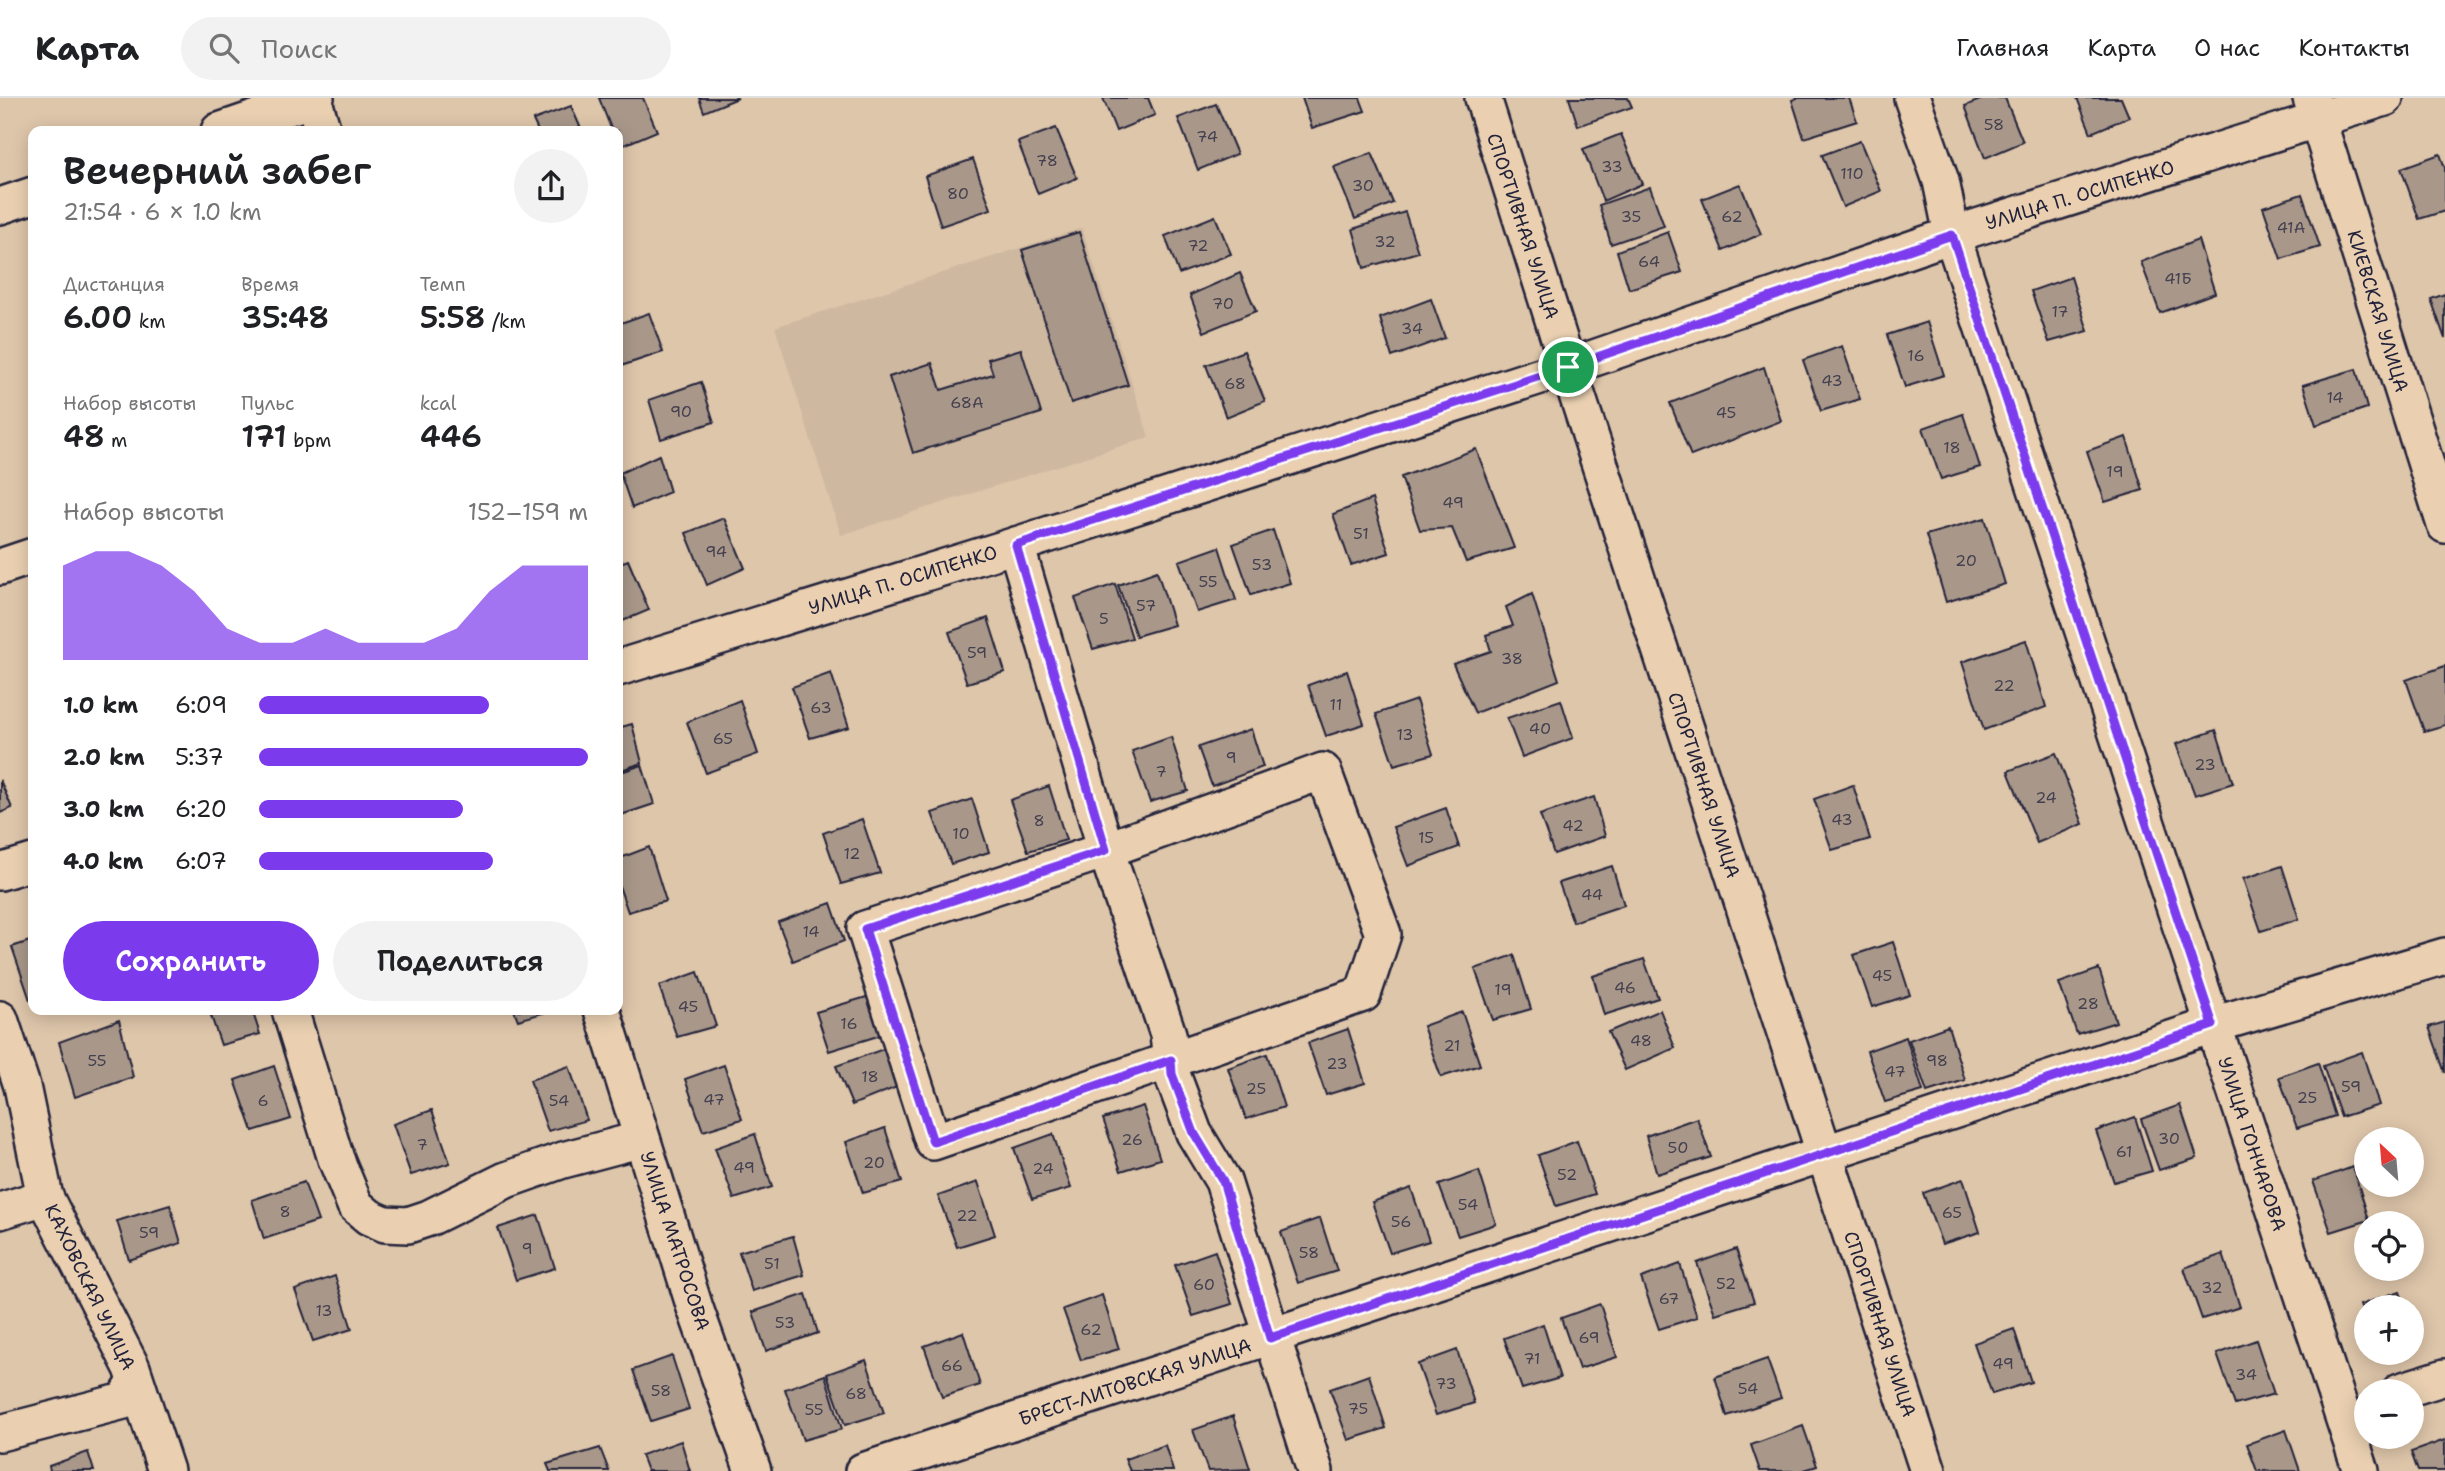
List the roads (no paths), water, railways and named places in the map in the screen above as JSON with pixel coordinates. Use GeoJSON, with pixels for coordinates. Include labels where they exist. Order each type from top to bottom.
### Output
{"type":"FeatureCollection","features":[{"type":"Feature","properties":{"kind":"street","name":"СПОРТИВНАЯ УЛИЦА"},"geometry":{"type":"LineString","coordinates":[[1483,98],[1928,1471]]}},
{"type":"Feature","properties":{"kind":"street","name":"УЛИЦА ГОНЧАРОВА"},"geometry":{"type":"LineString","coordinates":[[1912,98],[1941,181],[1952,235],[2213,1025],[2353,1406],[2361,1471]]}},
{"type":"Feature","properties":{"kind":"street","name":"УЛИЦА П. ОСИПЕНКО"},"geometry":{"type":"LineString","coordinates":[[623,666],[1016,545],[1568,367],[2315,109],[2385,98]]}},
{"type":"Feature","properties":{"kind":"street"},"geometry":{"type":"LineString","coordinates":[[239,126],[316,107]]}},
{"type":"Feature","properties":{"kind":"street","name":"КИЕВСКАЯ УЛИЦА"},"geometry":{"type":"LineString","coordinates":[[2315,109],[2445,525]]}},
{"type":"Feature","properties":{"kind":"street"},"geometry":{"type":"LineString","coordinates":[[0,206],[28,197]]}},
{"type":"Feature","properties":{"kind":"street"},"geometry":{"type":"LineString","coordinates":[[1016,545],[1106,850],[1168,1034],[1172,1074],[1194,1133],[1223,1181],[1270,1338],[1315,1471]]}},
{"type":"Feature","properties":{"kind":"street"},"geometry":{"type":"LineString","coordinates":[[0,567],[28,558]]}},
{"type":"Feature","properties":{"kind":"street"},"geometry":{"type":"LineString","coordinates":[[1323,771],[1383,934],[1363,994],[933,1142],[865,929],[1106,850],[1323,771]]}},
{"type":"Feature","properties":{"kind":"street"},"geometry":{"type":"LineString","coordinates":[[0,872],[28,864]]}},
{"type":"Feature","properties":{"kind":"street","name":"БРЕСТ-ЛИТОВСКАЯ УЛИЦА"},"geometry":{"type":"LineString","coordinates":[[863,1471],[2213,1025],[2445,956]]}},
{"type":"Feature","properties":{"kind":"street"},"geometry":{"type":"LineString","coordinates":[[292,1015],[336,1158],[355,1205],[369,1217],[385,1224],[408,1225],[506,1180],[563,1160],[642,1139]]}},
{"type":"Feature","properties":{"kind":"street","name":"УЛИЦА МАТРОСОВА"},"geometry":{"type":"LineString","coordinates":[[604,1015],[695,1308],[752,1471]]}},
{"type":"Feature","properties":{"kind":"street","name":"КАХОВСКАЯ УЛИЦА"},"geometry":{"type":"LineString","coordinates":[[0,1019],[22,1086],[46,1197],[136,1382],[166,1471]]}},
{"type":"Feature","properties":{"kind":"street"},"geometry":{"type":"LineString","coordinates":[[0,1211],[46,1197]]}},
{"type":"Feature","properties":{"kind":"street"},"geometry":{"type":"LineString","coordinates":[[2424,1384],[2445,1377]]}},
{"type":"Feature","properties":{"kind":"street"},"geometry":{"type":"LineString","coordinates":[[0,1433],[124,1401],[136,1382]]}}]}
